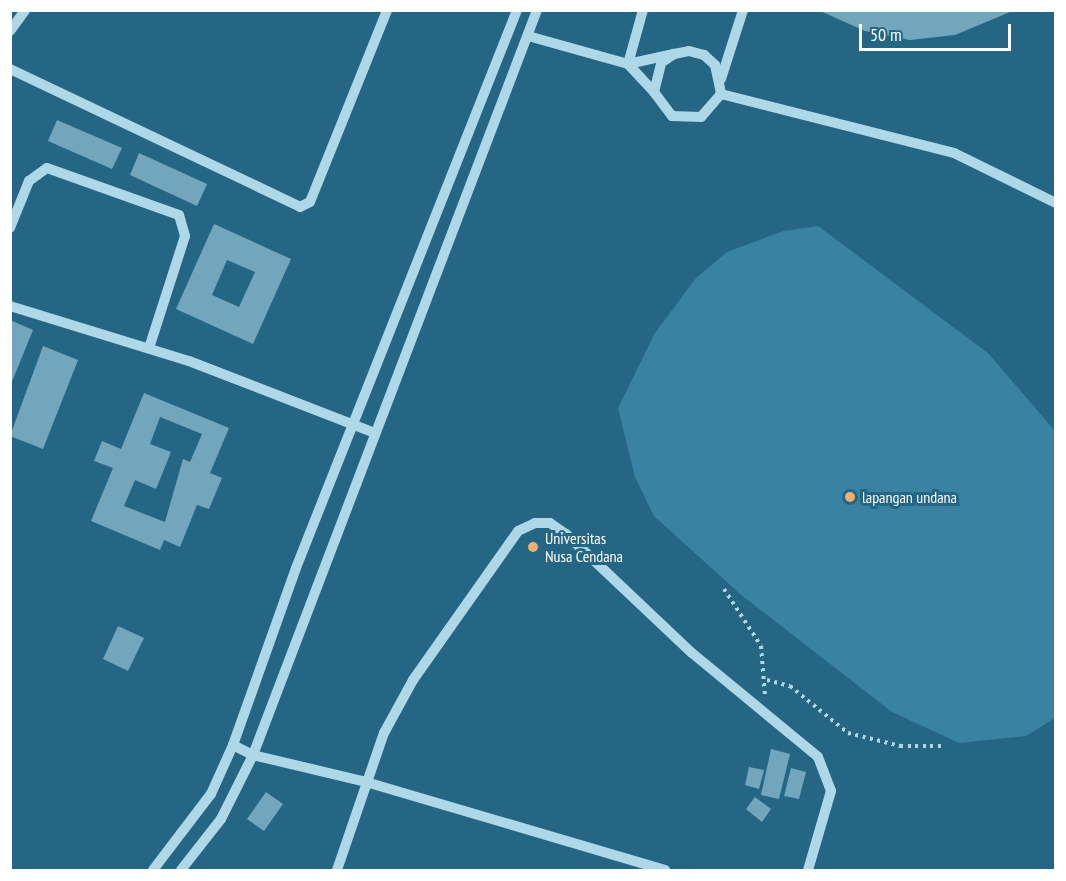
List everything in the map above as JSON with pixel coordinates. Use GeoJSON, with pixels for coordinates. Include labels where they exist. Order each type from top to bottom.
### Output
{"type":"FeatureCollection","features":[{"type":"Feature","properties":{"kind":"street"},"geometry":{"type":"LineString","coordinates":[[10,31],[25,10]]}},
{"type":"Feature","properties":{"kind":"street"},"geometry":{"type":"LineString","coordinates":[[10,69],[300,207],[310,202],[387,10]]}},
{"type":"Feature","properties":{"kind":"street"},"geometry":{"type":"LineString","coordinates":[[628,64],[643,10]]}},
{"type":"Feature","properties":{"kind":"street"},"geometry":{"type":"LineString","coordinates":[[628,64],[654,92],[666,111],[686,119],[701,117],[721,94],[721,79],[743,10]]}},
{"type":"Feature","properties":{"kind":"street"},"geometry":{"type":"LineString","coordinates":[[153,870],[211,794],[233,745],[353,426],[516,12],[535,15],[253,755],[221,819],[181,870]]}},
{"type":"Feature","properties":{"kind":"street"},"geometry":{"type":"LineString","coordinates":[[528,36],[628,64],[674,54],[704,55],[721,79]]}},
{"type":"Feature","properties":{"kind":"street"},"geometry":{"type":"LineString","coordinates":[[654,92],[658,70],[674,54]]}},
{"type":"Feature","properties":{"kind":"street"},"geometry":{"type":"LineString","coordinates":[[721,94],[954,153],[1056,202]]}},
{"type":"Feature","properties":{"kind":"street"},"geometry":{"type":"LineString","coordinates":[[10,228],[29,181],[47,168],[179,215],[184,236],[149,348]]}},
{"type":"Feature","properties":{"kind":"street"},"geometry":{"type":"LineString","coordinates":[[10,306],[149,348],[375,433]]}},
{"type":"Feature","properties":{"kind":"street"},"geometry":{"type":"LineString","coordinates":[[337,870],[384,733],[432,650],[518,531],[535,523],[550,523],[566,534],[611,581],[818,757],[829,774],[827,812],[808,870]]}},
{"type":"Feature","properties":{"kind":"street"},"geometry":{"type":"LineString","coordinates":[[233,745],[253,755],[366,782],[665,870]]}},
{"type":"Feature","properties":{"kind":"path"},"geometry":{"type":"LineString","coordinates":[[724,589],[761,646],[767,680],[762,711]]}},
{"type":"Feature","properties":{"kind":"path"},"geometry":{"type":"LineString","coordinates":[[767,680],[790,686],[848,733],[900,746],[943,746]]}},
{"type":"Feature","properties":{"kind":"shaded area","name":"lapangan undana"},"geometry":{"type":"Polygon","coordinates":[[[818,226],[988,353],[1055,431],[1055,718],[1026,736],[959,743],[892,712],[740,594],[654,516],[635,477],[618,408],[655,333],[696,278],[727,252],[783,231],[818,226]]]}},
{"type":"Feature","properties":{"kind":"building"},"geometry":{"type":"Polygon","coordinates":[[[818,10],[1015,10],[955,35],[910,40],[865,31],[818,10]]]}},
{"type":"Feature","properties":{"kind":"building"},"geometry":{"type":"Polygon","coordinates":[[[57,120],[122,148],[112,169],[48,141],[57,120]]]}},
{"type":"Feature","properties":{"kind":"building"},"geometry":{"type":"Polygon","coordinates":[[[139,153],[207,184],[197,206],[130,175],[139,153]]]}},
{"type":"Feature","properties":{"kind":"building"},"geometry":{"type":"Polygon","coordinates":[[[214,224],[291,259],[253,344],[176,309],[214,224]],[[227,260],[212,295],[239,307],[255,272],[227,260]]]}},
{"type":"Feature","properties":{"kind":"building"},"geometry":{"type":"Polygon","coordinates":[[[10,320],[33,330],[11,384],[10,384],[10,320]]]}},
{"type":"Feature","properties":{"kind":"building"},"geometry":{"type":"Polygon","coordinates":[[[43,346],[78,360],[43,449],[10,436],[43,346]]]}},
{"type":"Feature","properties":{"kind":"building"},"geometry":{"type":"Polygon","coordinates":[[[144,393],[229,428],[210,473],[222,478],[209,509],[197,505],[180,547],[164,540],[160,550],[91,521],[113,468],[94,461],[102,441],[121,449],[144,393]],[[160,417],[150,444],[171,452],[156,489],[135,480],[124,506],[165,522],[183,459],[190,462],[202,434],[160,417]]]}},
{"type":"Feature","properties":{"kind":"building"},"geometry":{"type":"Polygon","coordinates":[[[118,626],[144,638],[128,671],[103,659],[118,626]]]}},
{"type":"Feature","properties":{"kind":"building"},"geometry":{"type":"Polygon","coordinates":[[[771,749],[790,754],[779,799],[761,795],[771,749]]]}},
{"type":"Feature","properties":{"kind":"building"},"geometry":{"type":"Polygon","coordinates":[[[749,767],[764,770],[759,789],[745,785],[749,767]]]}},
{"type":"Feature","properties":{"kind":"building"},"geometry":{"type":"Polygon","coordinates":[[[791,768],[806,772],[799,799],[784,796],[791,768]]]}},
{"type":"Feature","properties":{"kind":"building"},"geometry":{"type":"Polygon","coordinates":[[[266,792],[283,804],[264,831],[247,819],[266,792]]]}},
{"type":"Feature","properties":{"kind":"building"},"geometry":{"type":"Polygon","coordinates":[[[755,797],[771,809],[762,822],[746,809],[755,797]]]}},
{"type":"Feature","properties":{"kind":"place","name":"lapangan undana"},"geometry":{"type":"Point","coordinates":[850,497]}},
{"type":"Feature","properties":{"kind":"place","name":"Universitas Nusa Cendana"},"geometry":{"type":"Point","coordinates":[533,547]}}]}
